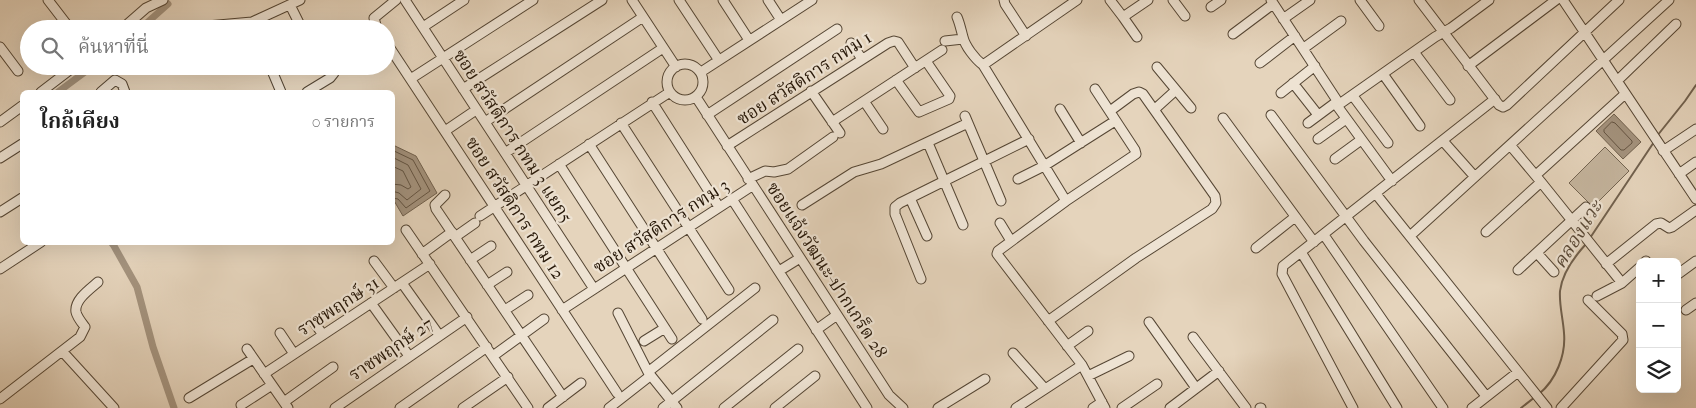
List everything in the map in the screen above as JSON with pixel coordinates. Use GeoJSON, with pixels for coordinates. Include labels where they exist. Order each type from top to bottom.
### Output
{"type":"FeatureCollection","features":[{"type":"Feature","properties":{"kind":"street"},"geometry":{"type":"LineString","coordinates":[[48,0],[63,20]]}},
{"type":"Feature","properties":{"kind":"street"},"geometry":{"type":"LineString","coordinates":[[132,20],[146,8],[163,0]]}},
{"type":"Feature","properties":{"kind":"street"},"geometry":{"type":"LineString","coordinates":[[262,20],[300,0]]}},
{"type":"Feature","properties":{"kind":"street"},"geometry":{"type":"LineString","coordinates":[[375,20],[374,18],[396,0]]}},
{"type":"Feature","properties":{"kind":"street","name":"ซอย สวัสดิการ กทม 3 แยก5"},"geometry":{"type":"LineString","coordinates":[[405,0],[594,289]]}},
{"type":"Feature","properties":{"kind":"street"},"geometry":{"type":"LineString","coordinates":[[423,27],[464,0]]}},
{"type":"Feature","properties":{"kind":"street"},"geometry":{"type":"LineString","coordinates":[[412,78],[533,0]]}},
{"type":"Feature","properties":{"kind":"street"},"geometry":{"type":"LineString","coordinates":[[463,89],[602,0]]}},
{"type":"Feature","properties":{"kind":"street"},"geometry":{"type":"LineString","coordinates":[[632,0],[676,66]]}},
{"type":"Feature","properties":{"kind":"street"},"geometry":{"type":"LineString","coordinates":[[679,0],[718,59]]}},
{"type":"Feature","properties":{"kind":"street"},"geometry":{"type":"LineString","coordinates":[[724,0],[749,40]]}},
{"type":"Feature","properties":{"kind":"street"},"geometry":{"type":"LineString","coordinates":[[768,0],[781,20]]}},
{"type":"Feature","properties":{"kind":"street"},"geometry":{"type":"LineString","coordinates":[[700,72],[812,0]]}},
{"type":"Feature","properties":{"kind":"street"},"geometry":{"type":"LineString","coordinates":[[1004,0],[1026,36]]}},
{"type":"Feature","properties":{"kind":"street"},"geometry":{"type":"LineString","coordinates":[[983,65],[1077,0]]}},
{"type":"Feature","properties":{"kind":"street"},"geometry":{"type":"LineString","coordinates":[[1110,0],[1137,37]]}},
{"type":"Feature","properties":{"kind":"street"},"geometry":{"type":"LineString","coordinates":[[1123,17],[1148,0]]}},
{"type":"Feature","properties":{"kind":"street"},"geometry":{"type":"LineString","coordinates":[[1174,0],[1185,16]]}},
{"type":"Feature","properties":{"kind":"street"},"geometry":{"type":"LineString","coordinates":[[1211,7],[1221,0]]}},
{"type":"Feature","properties":{"kind":"street"},"geometry":{"type":"LineString","coordinates":[[1283,18],[1310,0]]}},
{"type":"Feature","properties":{"kind":"street"},"geometry":{"type":"LineString","coordinates":[[1360,0],[1379,26]]}},
{"type":"Feature","properties":{"kind":"street"},"geometry":{"type":"LineString","coordinates":[[1233,34],[1272,2],[1338,102],[1342,103],[1489,0]]}},
{"type":"Feature","properties":{"kind":"street"},"geometry":{"type":"LineString","coordinates":[[1468,66],[1556,0]]}},
{"type":"Feature","properties":{"kind":"street"},"geometry":{"type":"LineString","coordinates":[[1563,0],[1624,94],[1696,199]]}},
{"type":"Feature","properties":{"kind":"street"},"geometry":{"type":"LineString","coordinates":[[1422,1],[1442,32],[1468,66],[1495,100],[1503,106],[1618,0]]}},
{"type":"Feature","properties":{"kind":"street"},"geometry":{"type":"LineString","coordinates":[[1410,236],[1669,0]]}},
{"type":"Feature","properties":{"kind":"street"},"geometry":{"type":"LineString","coordinates":[[290,5],[298,20]]}},
{"type":"Feature","properties":{"kind":"street"},"geometry":{"type":"LineString","coordinates":[[485,122],[643,17]]}},
{"type":"Feature","properties":{"kind":"street"},"geometry":{"type":"LineString","coordinates":[[957,17],[962,27],[963,39],[978,61],[983,65],[1066,201]]}},
{"type":"Feature","properties":{"kind":"street"},"geometry":{"type":"LineString","coordinates":[[1304,48],[1341,21]]}},
{"type":"Feature","properties":{"kind":"street"},"geometry":{"type":"LineString","coordinates":[[1617,81],[1676,24]]}},
{"type":"Feature","properties":{"kind":"street"},"geometry":{"type":"LineString","coordinates":[[707,115],[837,29]]}},
{"type":"Feature","properties":{"kind":"street"},"geometry":{"type":"LineString","coordinates":[[1260,63],[1295,36]]}},
{"type":"Feature","properties":{"kind":"street"},"geometry":{"type":"LineString","coordinates":[[811,91],[832,122],[926,61],[944,46],[963,39]]}},
{"type":"Feature","properties":{"kind":"street","name":"ซอย สวัสดิการ กทม 1"},"geometry":{"type":"LineString","coordinates":[[727,146],[811,91],[894,41],[898,42],[915,68]]}},
{"type":"Feature","properties":{"kind":"street"},"geometry":{"type":"LineString","coordinates":[[851,43],[862,59]]}},
{"type":"Feature","properties":{"kind":"street"},"geometry":{"type":"LineString","coordinates":[[0,47],[18,70]]}},
{"type":"Feature","properties":{"kind":"street"},"geometry":{"type":"LineString","coordinates":[[505,153],[663,48]]}},
{"type":"Feature","properties":{"kind":"street"},"geometry":{"type":"LineString","coordinates":[[1414,52],[1450,100]]}},
{"type":"Feature","properties":{"kind":"street","name":"ซอย สวัสดิการ กทม 12"},"geometry":{"type":"LineString","coordinates":[[395,54],[617,393]]}},
{"type":"Feature","properties":{"kind":"street"},"geometry":{"type":"LineString","coordinates":[[896,80],[919,112],[949,99],[950,96],[926,61]]}},
{"type":"Feature","properties":{"kind":"street"},"geometry":{"type":"LineString","coordinates":[[689,64],[696,67],[700,72],[703,78],[703,85],[696,97],[682,100],[670,92],[668,78],[670,72],[676,66],[689,64]]}},
{"type":"Feature","properties":{"kind":"street"},"geometry":{"type":"LineString","coordinates":[[1281,93],[1315,66]]}},
{"type":"Feature","properties":{"kind":"street"},"geometry":{"type":"LineString","coordinates":[[1157,67],[1191,108]]}},
{"type":"Feature","properties":{"kind":"street"},"geometry":{"type":"LineString","coordinates":[[1383,74],[1420,126]]}},
{"type":"Feature","properties":{"kind":"street"},"geometry":{"type":"LineString","coordinates":[[44,90],[63,75]]}},
{"type":"Feature","properties":{"kind":"street"},"geometry":{"type":"LineString","coordinates":[[274,75],[280,90]]}},
{"type":"Feature","properties":{"kind":"street"},"geometry":{"type":"LineString","coordinates":[[310,90],[332,75]]}},
{"type":"Feature","properties":{"kind":"street"},"geometry":{"type":"LineString","coordinates":[[103,90],[115,80],[122,84],[124,90]]}},
{"type":"Feature","properties":{"kind":"street"},"geometry":{"type":"LineString","coordinates":[[1293,83],[1315,111]]}},
{"type":"Feature","properties":{"kind":"street"},"geometry":{"type":"LineString","coordinates":[[1093,408],[1104,405],[1082,365],[998,258],[997,254],[998,251],[1011,241],[1066,201],[1136,154],[1096,89]]}},
{"type":"Feature","properties":{"kind":"street"},"geometry":{"type":"LineString","coordinates":[[1155,109],[1176,90]]}},
{"type":"Feature","properties":{"kind":"street"},"geometry":{"type":"LineString","coordinates":[[422,254],[477,220],[495,206],[670,92]]}},
{"type":"Feature","properties":{"kind":"street"},"geometry":{"type":"LineString","coordinates":[[1048,321],[1136,258],[1212,209],[1216,203],[1215,196],[1143,94],[1139,92],[1133,94],[1110,112]]}},
{"type":"Feature","properties":{"kind":"street"},"geometry":{"type":"LineString","coordinates":[[1486,232],[1624,94]]}},
{"type":"Feature","properties":{"kind":"street"},"geometry":{"type":"LineString","coordinates":[[1353,96],[1388,143]]}},
{"type":"Feature","properties":{"kind":"street","name":"ซอยแจ้งวัฒนะ-ปากเกร็ด 28"},"geometry":{"type":"LineString","coordinates":[[696,97],[889,395],[903,408]]}},
{"type":"Feature","properties":{"kind":"street"},"geometry":{"type":"LineString","coordinates":[[1353,408],[1282,274],[1283,266],[1495,100]]}},
{"type":"Feature","properties":{"kind":"street"},"geometry":{"type":"LineString","coordinates":[[864,101],[883,129]]}},
{"type":"Feature","properties":{"kind":"street"},"geometry":{"type":"LineString","coordinates":[[652,102],[719,207]]}},
{"type":"Feature","properties":{"kind":"street"},"geometry":{"type":"LineString","coordinates":[[1308,123],[1335,103],[1392,181]]}},
{"type":"Feature","properties":{"kind":"street"},"geometry":{"type":"LineString","coordinates":[[0,122],[20,107]]}},
{"type":"Feature","properties":{"kind":"street"},"geometry":{"type":"LineString","coordinates":[[1060,109],[1080,143]]}},
{"type":"Feature","properties":{"kind":"street"},"geometry":{"type":"LineString","coordinates":[[446,131],[476,110]]}},
{"type":"Feature","properties":{"kind":"street"},"geometry":{"type":"LineString","coordinates":[[1271,115],[1347,217],[1486,396]]}},
{"type":"Feature","properties":{"kind":"street"},"geometry":{"type":"LineString","coordinates":[[1223,118],[1314,242]]}},
{"type":"Feature","properties":{"kind":"street"},"geometry":{"type":"LineString","coordinates":[[1318,139],[1346,119]]}},
{"type":"Feature","properties":{"kind":"street"},"geometry":{"type":"LineString","coordinates":[[802,206],[854,172],[877,166],[928,143],[966,120],[1001,201]]}},
{"type":"Feature","properties":{"kind":"street"},"geometry":{"type":"LineString","coordinates":[[1018,179],[1044,166],[1116,120]]}},
{"type":"Feature","properties":{"kind":"street","name":"ซอย สวัสดิการ กทม 3"},"geometry":{"type":"LineString","coordinates":[[562,310],[732,199],[764,171],[788,169],[836,135],[832,122]]}},
{"type":"Feature","properties":{"kind":"street"},"geometry":{"type":"LineString","coordinates":[[621,123],[729,290]]}},
{"type":"Feature","properties":{"kind":"street"},"geometry":{"type":"LineString","coordinates":[[1663,152],[1696,129]]}},
{"type":"Feature","properties":{"kind":"street"},"geometry":{"type":"LineString","coordinates":[[921,279],[894,211],[895,207],[1029,139]]}},
{"type":"Feature","properties":{"kind":"street"},"geometry":{"type":"LineString","coordinates":[[1335,159],[1362,140]]}},
{"type":"Feature","properties":{"kind":"street"},"geometry":{"type":"LineString","coordinates":[[1443,141],[1474,178]]}},
{"type":"Feature","properties":{"kind":"street"},"geometry":{"type":"LineString","coordinates":[[928,143],[964,225]]}},
{"type":"Feature","properties":{"kind":"street"},"geometry":{"type":"LineString","coordinates":[[589,144],[702,319]]}},
{"type":"Feature","properties":{"kind":"street"},"geometry":{"type":"LineString","coordinates":[[0,158],[20,145]]}},
{"type":"Feature","properties":{"kind":"street"},"geometry":{"type":"LineString","coordinates":[[1510,145],[1539,178],[1571,221],[1622,283]]}},
{"type":"Feature","properties":{"kind":"street"},"geometry":{"type":"LineString","coordinates":[[1678,174],[1696,162]]}},
{"type":"Feature","properties":{"kind":"street"},"geometry":{"type":"LineString","coordinates":[[559,164],[672,339]]}},
{"type":"Feature","properties":{"kind":"street"},"geometry":{"type":"LineString","coordinates":[[1376,194],[1547,408]]}},
{"type":"Feature","properties":{"kind":"street"},"geometry":{"type":"LineString","coordinates":[[445,195],[434,206],[563,397]]}},
{"type":"Feature","properties":{"kind":"street"},"geometry":{"type":"LineString","coordinates":[[910,198],[927,236]]}},
{"type":"Feature","properties":{"kind":"street"},"geometry":{"type":"LineString","coordinates":[[0,212],[20,199]]}},
{"type":"Feature","properties":{"kind":"street"},"geometry":{"type":"LineString","coordinates":[[732,199],[867,408]]}},
{"type":"Feature","properties":{"kind":"street"},"geometry":{"type":"LineString","coordinates":[[1518,270],[1586,207]]}},
{"type":"Feature","properties":{"kind":"street"},"geometry":{"type":"LineString","coordinates":[[1606,264],[1656,224],[1660,222],[1668,228],[1696,210]]}},
{"type":"Feature","properties":{"kind":"street"},"geometry":{"type":"LineString","coordinates":[[1256,248],[1295,217]]}},
{"type":"Feature","properties":{"kind":"street"},"geometry":{"type":"LineString","coordinates":[[1000,224],[1011,241]]}},
{"type":"Feature","properties":{"kind":"street"},"geometry":{"type":"LineString","coordinates":[[406,230],[527,407]]}},
{"type":"Feature","properties":{"kind":"street"},"geometry":{"type":"LineString","coordinates":[[1324,235],[1443,408]]}},
{"type":"Feature","properties":{"kind":"street"},"geometry":{"type":"LineString","coordinates":[[0,269],[36,245]]}},
{"type":"Feature","properties":{"kind":"street"},"geometry":{"type":"LineString","coordinates":[[470,260],[491,246]]}},
{"type":"Feature","properties":{"kind":"street"},"geometry":{"type":"LineString","coordinates":[[1301,252],[1397,408]]}},
{"type":"Feature","properties":{"kind":"street"},"geometry":{"type":"LineString","coordinates":[[1537,252],[1554,272]]}},
{"type":"Feature","properties":{"kind":"street"},"geometry":{"type":"LineString","coordinates":[[779,272],[800,258]]}},
{"type":"Feature","properties":{"kind":"street"},"geometry":{"type":"LineString","coordinates":[[374,260],[439,335]]}},
{"type":"Feature","properties":{"kind":"street"},"geometry":{"type":"LineString","coordinates":[[1681,272],[1696,261]]}},
{"type":"Feature","properties":{"kind":"street","name":"ราชพฤกษ์ 31"},"geometry":{"type":"LineString","coordinates":[[264,374],[430,264]]}},
{"type":"Feature","properties":{"kind":"street"},"geometry":{"type":"LineString","coordinates":[[1597,296],[1622,283],[1636,270]]}},
{"type":"Feature","properties":{"kind":"street"},"geometry":{"type":"LineString","coordinates":[[488,285],[508,272]]}},
{"type":"Feature","properties":{"kind":"street"},"geometry":{"type":"LineString","coordinates":[[0,400],[84,331],[85,327],[76,312],[77,304],[98,282]]}},
{"type":"Feature","properties":{"kind":"street"},"geometry":{"type":"LineString","coordinates":[[609,408],[755,288]]}},
{"type":"Feature","properties":{"kind":"street"},"geometry":{"type":"LineString","coordinates":[[505,310],[528,295]]}},
{"type":"Feature","properties":{"kind":"street"},"geometry":{"type":"LineString","coordinates":[[1561,408],[1623,340],[1622,334],[1588,300]]}},
{"type":"Feature","properties":{"kind":"street"},"geometry":{"type":"LineString","coordinates":[[371,303],[410,356]]}},
{"type":"Feature","properties":{"kind":"street"},"geometry":{"type":"LineString","coordinates":[[1686,310],[1696,303]]}},
{"type":"Feature","properties":{"kind":"street"},"geometry":{"type":"LineString","coordinates":[[618,313],[649,374],[674,405]]}},
{"type":"Feature","properties":{"kind":"street"},"geometry":{"type":"LineString","coordinates":[[816,330],[837,315]]}},
{"type":"Feature","properties":{"kind":"street","name":"ราชพฤกษ์ 27"},"geometry":{"type":"LineString","coordinates":[[335,408],[439,335],[467,318]]}},
{"type":"Feature","properties":{"kind":"street"},"geometry":{"type":"LineString","coordinates":[[493,356],[544,319]]}},
{"type":"Feature","properties":{"kind":"street"},"geometry":{"type":"LineString","coordinates":[[663,408],[674,405],[773,320]]}},
{"type":"Feature","properties":{"kind":"street"},"geometry":{"type":"LineString","coordinates":[[314,322],[323,335]]}},
{"type":"Feature","properties":{"kind":"street"},"geometry":{"type":"LineString","coordinates":[[1149,322],[1196,388]]}},
{"type":"Feature","properties":{"kind":"street"},"geometry":{"type":"LineString","coordinates":[[644,341],[665,328]]}},
{"type":"Feature","properties":{"kind":"street"},"geometry":{"type":"LineString","coordinates":[[1067,346],[1088,331]]}},
{"type":"Feature","properties":{"kind":"street"},"geometry":{"type":"LineString","coordinates":[[280,333],[294,354]]}},
{"type":"Feature","properties":{"kind":"street"},"geometry":{"type":"LineString","coordinates":[[1193,337],[1246,408]]}},
{"type":"Feature","properties":{"kind":"street"},"geometry":{"type":"LineString","coordinates":[[400,408],[487,347]]}},
{"type":"Feature","properties":{"kind":"street"},"geometry":{"type":"LineString","coordinates":[[247,349],[286,405],[332,367]]}},
{"type":"Feature","properties":{"kind":"street"},"geometry":{"type":"LineString","coordinates":[[724,408],[798,350]]}},
{"type":"Feature","properties":{"kind":"street"},"geometry":{"type":"LineString","coordinates":[[62,351],[114,408]]}},
{"type":"Feature","properties":{"kind":"street"},"geometry":{"type":"LineString","coordinates":[[1013,353],[1045,389]]}},
{"type":"Feature","properties":{"kind":"street"},"geometry":{"type":"LineString","coordinates":[[1088,376],[1129,356]]}},
{"type":"Feature","properties":{"kind":"street"},"geometry":{"type":"LineString","coordinates":[[189,398],[253,359]]}},
{"type":"Feature","properties":{"kind":"street"},"geometry":{"type":"LineString","coordinates":[[1016,408],[1082,365]]}},
{"type":"Feature","properties":{"kind":"street"},"geometry":{"type":"LineString","coordinates":[[1170,408],[1218,371]]}},
{"type":"Feature","properties":{"kind":"street"},"geometry":{"type":"LineString","coordinates":[[1472,408],[1518,372]]}},
{"type":"Feature","properties":{"kind":"street"},"geometry":{"type":"LineString","coordinates":[[775,408],[815,376]]}},
{"type":"Feature","properties":{"kind":"street"},"geometry":{"type":"LineString","coordinates":[[463,408],[508,377]]}},
{"type":"Feature","properties":{"kind":"street"},"geometry":{"type":"LineString","coordinates":[[938,408],[986,379]]}},
{"type":"Feature","properties":{"kind":"street"},"geometry":{"type":"LineString","coordinates":[[548,408],[581,384]]}},
{"type":"Feature","properties":{"kind":"street"},"geometry":{"type":"LineString","coordinates":[[1122,408],[1157,384]]}},
{"type":"Feature","properties":{"kind":"street"},"geometry":{"type":"LineString","coordinates":[[242,405],[272,385]]}},
{"type":"Feature","properties":{"kind":"shaded area"},"geometry":{"type":"Polygon","coordinates":[[[1605,147],[1629,171],[1593,207],[1569,183],[1605,147]]]}},
{"type":"Feature","properties":{"kind":"water"},"geometry":{"type":"Polygon","coordinates":[[[1614,114],[1641,142],[1623,159],[1596,131],[1614,114]]]}},
{"type":"Feature","properties":{"kind":"water"},"geometry":{"type":"Polygon","coordinates":[[[395,146],[416,156],[437,193],[403,216],[395,202],[395,146]]]}},
{"type":"Feature","properties":{"kind":"waterway"},"geometry":{"type":"LineString","coordinates":[[150,20],[168,4]]}},
{"type":"Feature","properties":{"kind":"waterway"},"geometry":{"type":"LineString","coordinates":[[61,90],[81,75]]}},
{"type":"Feature","properties":{"kind":"waterway","name":"คลองแวะ"},"geometry":{"type":"LineString","coordinates":[[1657,136],[1696,85]]}},
{"type":"Feature","properties":{"kind":"waterway","name":"คลองแวะ"},"geometry":{"type":"LineString","coordinates":[[1590,238],[1654,142]]}},
{"type":"Feature","properties":{"kind":"waterway","name":"คลองแวะ"},"geometry":{"type":"LineString","coordinates":[[1539,394],[1555,374],[1563,350],[1564,333],[1560,296],[1563,278],[1586,244]]}},
{"type":"Feature","properties":{"kind":"waterway"},"geometry":{"type":"LineString","coordinates":[[113,245],[137,287],[153,347],[174,408]]}},
{"type":"Feature","properties":{"kind":"waterway","name":"คลองแวะ"},"geometry":{"type":"LineString","coordinates":[[1521,408],[1535,397]]}}]}
